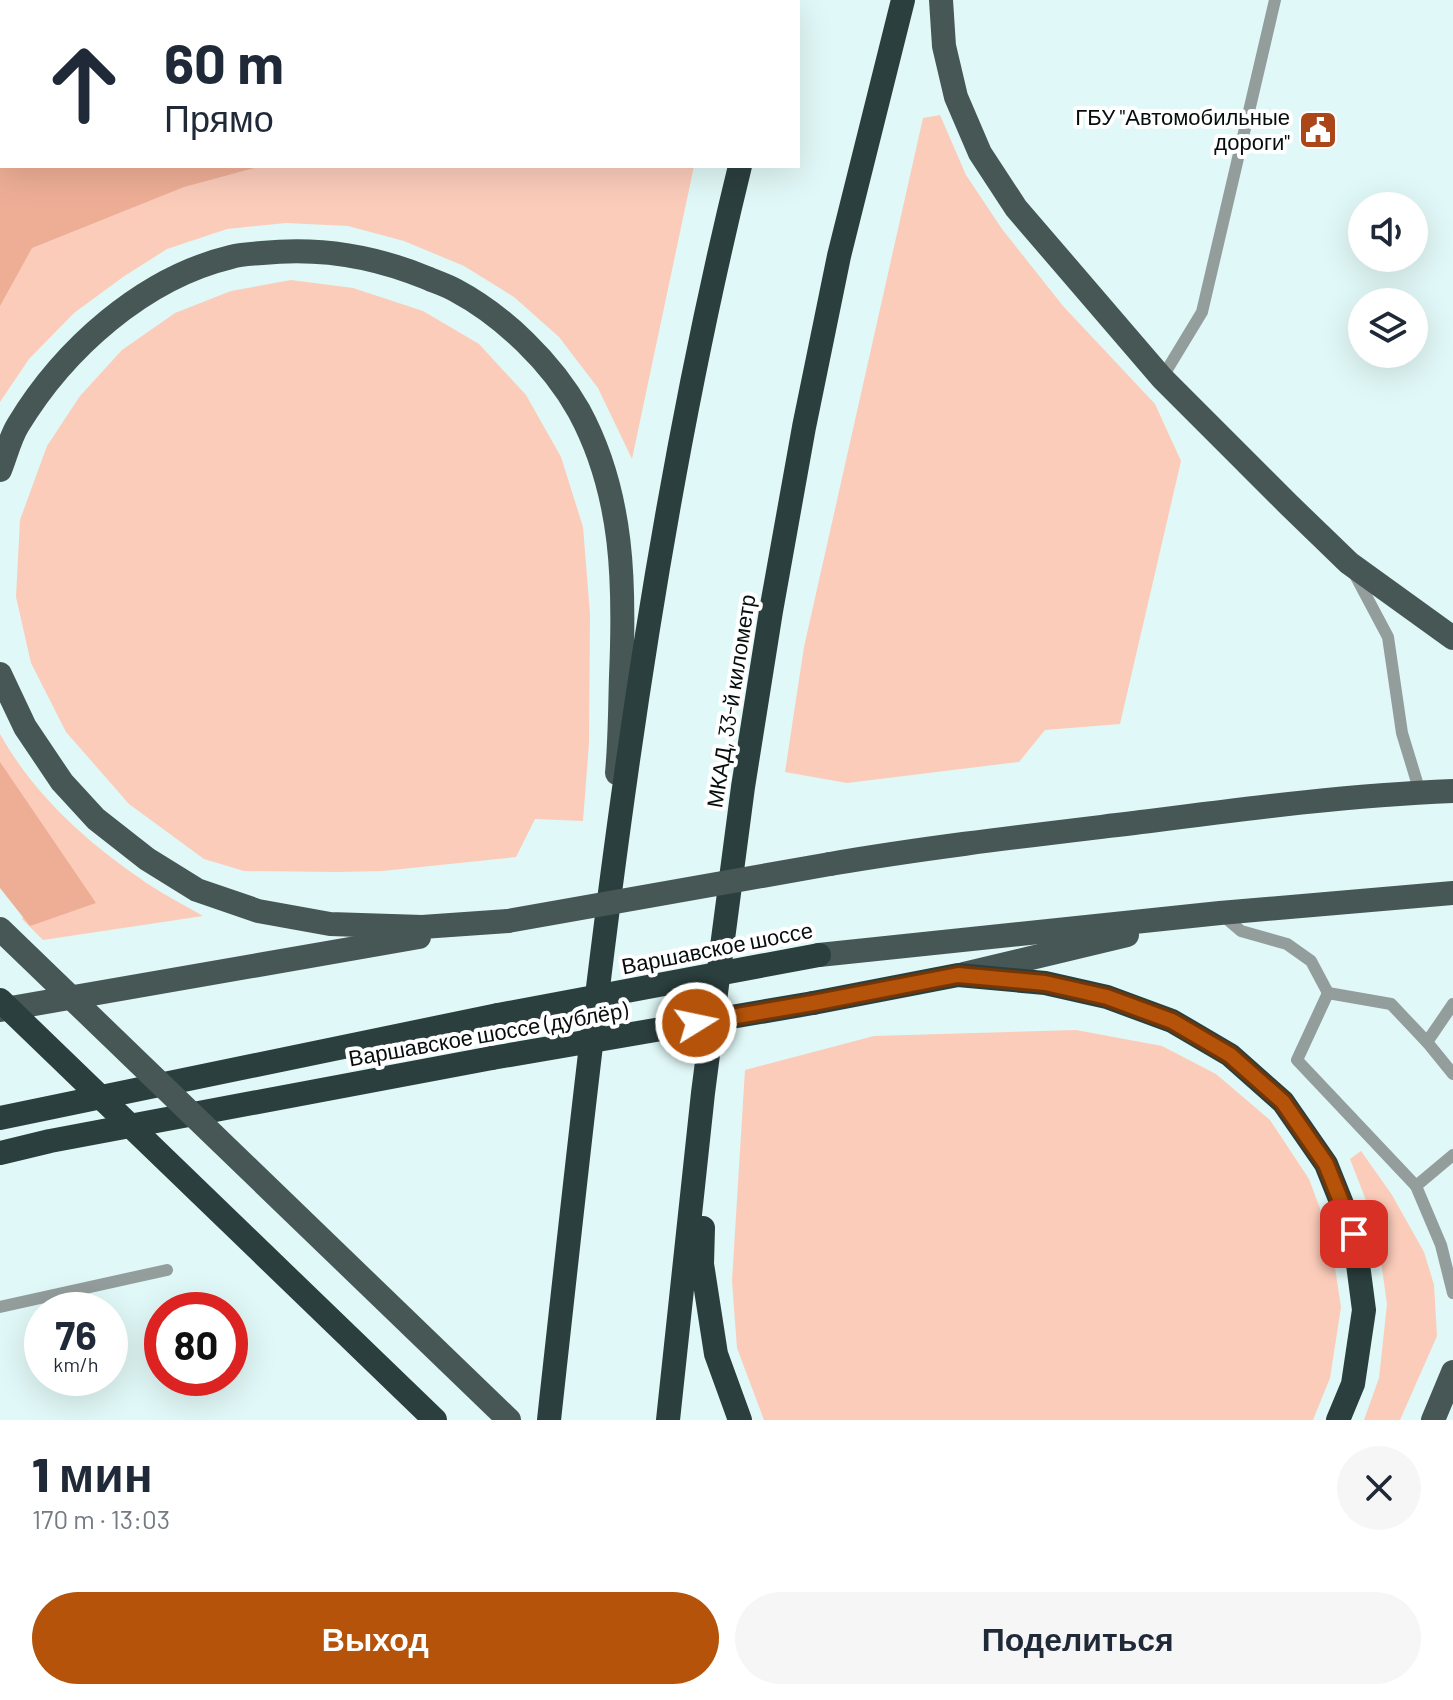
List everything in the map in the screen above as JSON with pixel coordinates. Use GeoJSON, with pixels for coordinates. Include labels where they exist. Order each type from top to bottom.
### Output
{"type":"FeatureCollection","features":[{"type":"Feature","properties":{"kind":"highway","name":"МКАД, 33-й километр"},"geometry":{"type":"LineString","coordinates":[[668,1420],[703,1093],[743,787],[771,611],[839,256],[903,0]]}},
{"type":"Feature","properties":{"kind":"highway"},"geometry":{"type":"LineString","coordinates":[[549,1420],[605,924],[654,591],[688,405],[740,168]]}},
{"type":"Feature","properties":{"kind":"highway","name":"Варшавское шоссе"},"geometry":{"type":"LineString","coordinates":[[0,1118],[498,1015],[819,955]]}},
{"type":"Feature","properties":{"kind":"highway"},"geometry":{"type":"LineString","coordinates":[[958,975],[1045,983],[1107,997],[1172,1021],[1230,1055],[1283,1102],[1326,1164],[1354,1234],[1364,1310],[1353,1384],[1338,1420]]}},
{"type":"Feature","properties":{"kind":"highway","name":"Варшавское шоссе (дублёр)"},"geometry":{"type":"LineString","coordinates":[[0,1153],[492,1058],[958,975]]}},
{"type":"Feature","properties":{"kind":"highway"},"geometry":{"type":"LineString","coordinates":[[0,1000],[435,1420]]}},
{"type":"Feature","properties":{"kind":"highway"},"geometry":{"type":"LineString","coordinates":[[703,1093],[702,1264],[716,1354],[740,1420]]}},
{"type":"Feature","properties":{"kind":"main road"},"geometry":{"type":"LineString","coordinates":[[941,0],[944,46],[956,97],[980,153],[1016,208],[1162,378],[1349,563],[1453,638]]}},
{"type":"Feature","properties":{"kind":"main road"},"geometry":{"type":"LineString","coordinates":[[0,470],[17,427],[53,374],[96,331],[139,297],[184,273],[232,257],[287,250],[345,254],[397,266],[454,290],[501,321],[543,361],[578,410],[603,464],[618,527],[624,619],[619,756],[605,924]]}},
{"type":"Feature","properties":{"kind":"main road"},"geometry":{"type":"LineString","coordinates":[[0,674],[25,727],[62,782],[96,819],[147,859],[197,890],[258,911],[330,924],[422,927],[508,921]]}},
{"type":"Feature","properties":{"kind":"main road"},"geometry":{"type":"LineString","coordinates":[[0,1010],[830,864],[1238,810],[1453,791]]}},
{"type":"Feature","properties":{"kind":"main road","name":"Варшавское шоссе"},"geometry":{"type":"LineString","coordinates":[[819,955],[1220,913],[1453,893]]}},
{"type":"Feature","properties":{"kind":"main road","name":"Варшавское шоссе (дублёр)"},"geometry":{"type":"LineString","coordinates":[[958,975],[1220,913]]}},
{"type":"Feature","properties":{"kind":"main road"},"geometry":{"type":"LineString","coordinates":[[0,929],[509,1420]]}},
{"type":"Feature","properties":{"kind":"main road"},"geometry":{"type":"LineString","coordinates":[[1433,1420],[1453,1372]]}},
{"type":"Feature","properties":{"kind":"lane"},"geometry":{"type":"LineString","coordinates":[[1162,378],[1202,312],[1275,0]]}},
{"type":"Feature","properties":{"kind":"lane"},"geometry":{"type":"LineString","coordinates":[[1349,563],[1388,637],[1402,733],[1420,792]]}},
{"type":"Feature","properties":{"kind":"lane"},"geometry":{"type":"LineString","coordinates":[[1220,913],[1241,931],[1287,944],[1311,961],[1328,993]]}},
{"type":"Feature","properties":{"kind":"lane"},"geometry":{"type":"LineString","coordinates":[[1328,993],[1391,1004],[1453,1074]]}},
{"type":"Feature","properties":{"kind":"lane"},"geometry":{"type":"LineString","coordinates":[[1328,993],[1297,1060],[1416,1186],[1441,1245],[1453,1293]]}},
{"type":"Feature","properties":{"kind":"lane"},"geometry":{"type":"LineString","coordinates":[[1427,1042],[1453,1004]]}},
{"type":"Feature","properties":{"kind":"lane"},"geometry":{"type":"LineString","coordinates":[[1416,1186],[1453,1155]]}},
{"type":"Feature","properties":{"kind":"lane"},"geometry":{"type":"LineString","coordinates":[[0,1307],[167,1270]]}},
{"type":"Feature","properties":{"kind":"shaded area"},"geometry":{"type":"Polygon","coordinates":[[[940,115],[966,175],[1002,229],[1063,306],[1155,404],[1181,461],[1120,724],[1045,730],[1019,762],[847,783],[785,772],[804,647],[923,118],[940,115]]]}},
{"type":"Feature","properties":{"kind":"shaded area"},"geometry":{"type":"Polygon","coordinates":[[[0,168],[694,168],[632,459],[598,388],[559,337],[514,297],[464,266],[404,241],[348,226],[286,223],[227,229],[167,249],[74,313],[29,359],[0,402],[0,168]]]}},
{"type":"Feature","properties":{"kind":"shaded area"},"geometry":{"type":"Polygon","coordinates":[[[0,168],[255,168],[184,187],[32,248],[0,306],[0,168]]]}},
{"type":"Feature","properties":{"kind":"shaded area"},"geometry":{"type":"Polygon","coordinates":[[[291,280],[353,288],[423,311],[479,344],[526,395],[561,457],[583,527],[590,614],[589,743],[583,821],[535,819],[516,857],[382,871],[337,872],[244,871],[204,859],[129,804],[66,732],[31,663],[16,597],[20,520],[47,446],[80,396],[122,350],[175,313],[231,291],[291,280]]]}},
{"type":"Feature","properties":{"kind":"shaded area"},"geometry":{"type":"Polygon","coordinates":[[[0,734],[28,776],[79,831],[162,893],[203,916],[43,940],[22,919],[38,894],[0,826],[0,734]]]}},
{"type":"Feature","properties":{"kind":"shaded area"},"geometry":{"type":"Polygon","coordinates":[[[0,762],[96,903],[30,926],[0,888],[0,762]]]}},
{"type":"Feature","properties":{"kind":"shaded area"},"geometry":{"type":"Polygon","coordinates":[[[1076,1030],[1162,1046],[1216,1074],[1270,1120],[1309,1179],[1330,1235],[1341,1307],[1330,1378],[1313,1420],[764,1420],[737,1348],[732,1281],[745,1070],[874,1036],[1076,1030]]]}},
{"type":"Feature","properties":{"kind":"shaded area"},"geometry":{"type":"Polygon","coordinates":[[[1361,1151],[1392,1195],[1424,1252],[1434,1285],[1437,1336],[1400,1420],[1364,1420],[1379,1378],[1387,1304],[1376,1226],[1350,1159],[1361,1151]]]}},
{"type":"Feature","properties":{"kind":"place","name":"ГБУ \"Автомобильные дороги\""},"geometry":{"type":"Point","coordinates":[1318,130]}},
{"type":"Feature","properties":{"kind":"route"},"geometry":{"type":"LineString","coordinates":[[696,1023],[958,975],[1045,983],[1107,997],[1172,1021],[1230,1055],[1283,1102],[1326,1164],[1354,1234]]}}]}
